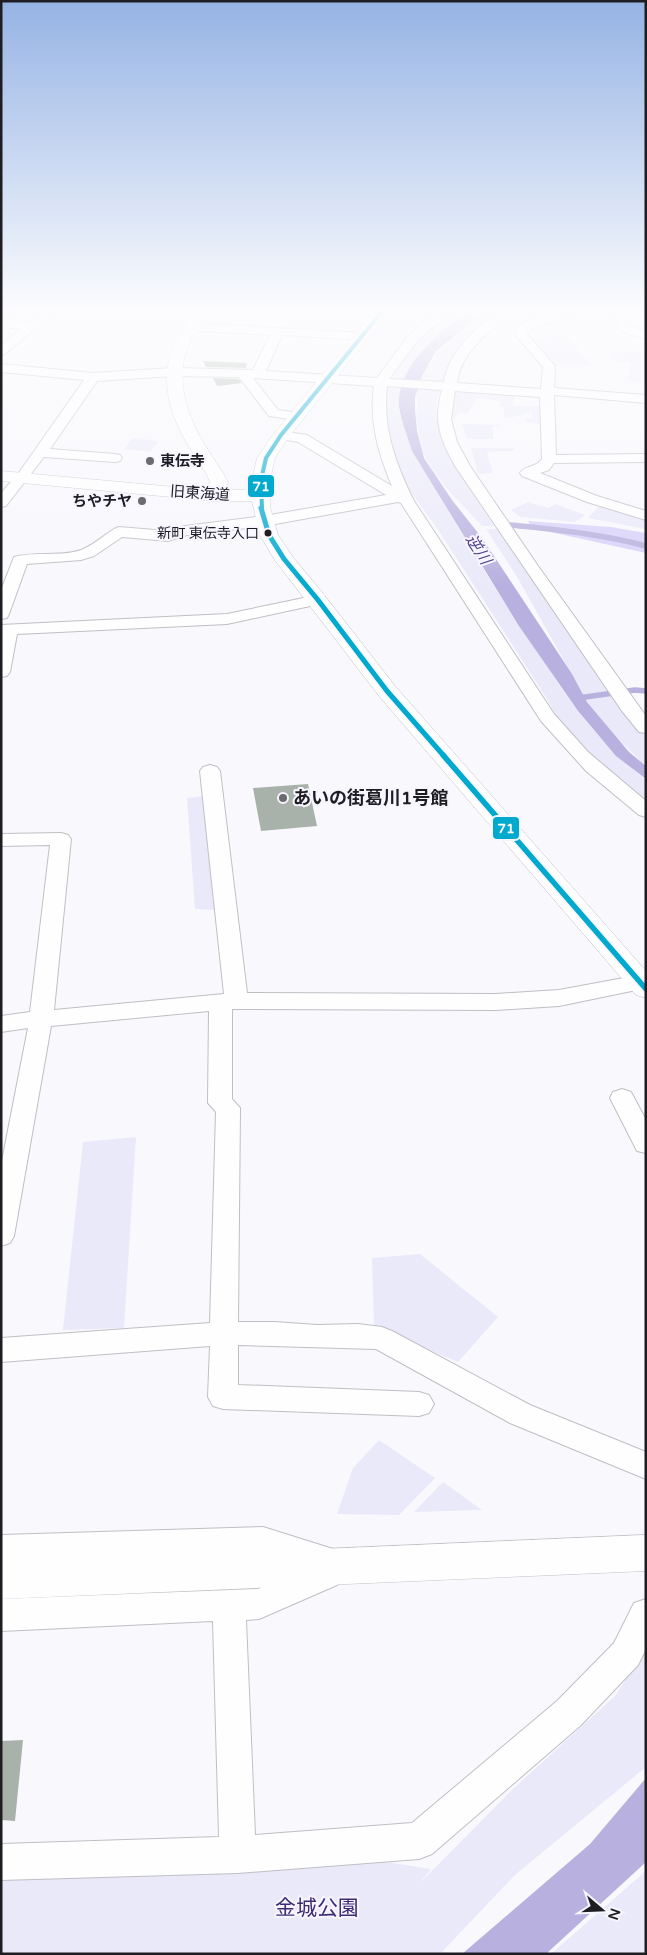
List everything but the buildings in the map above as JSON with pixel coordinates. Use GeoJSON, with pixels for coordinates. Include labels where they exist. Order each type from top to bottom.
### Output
{"type":"FeatureCollection","features":[{"type":"Feature","properties":{"kind":"street"},"geometry":{"type":"LineString","coordinates":[[1,503],[23,478],[74,404]]}},
{"type":"Feature","properties":{"kind":"street"},"geometry":{"type":"LineString","coordinates":[[177,404],[183,422],[219,482],[214,496]]}},
{"type":"Feature","properties":{"kind":"street"},"geometry":{"type":"LineString","coordinates":[[266,404],[274,414],[296,416]]}},
{"type":"Feature","properties":{"kind":"street"},"geometry":{"type":"LineString","coordinates":[[306,404],[281,435],[266,458],[261,480],[264,521],[275,547],[387,691],[643,985]]}},
{"type":"Feature","properties":{"kind":"street"},"geometry":{"type":"LineString","coordinates":[[382,404],[380,417],[383,438],[403,499],[546,717],[566,743],[600,776],[646,811]]}},
{"type":"Feature","properties":{"kind":"street"},"geometry":{"type":"LineString","coordinates":[[444,404],[444,421],[450,440],[463,466],[569,622],[646,728]]}},
{"type":"Feature","properties":{"kind":"street"},"geometry":{"type":"LineString","coordinates":[[547,404],[549,459],[544,467],[527,473],[592,500],[646,516]]}},
{"type":"Feature","properties":{"kind":"street"},"geometry":{"type":"LineString","coordinates":[[281,435],[302,438],[403,499]]}},
{"type":"Feature","properties":{"kind":"street"},"geometry":{"type":"LineString","coordinates":[[40,452],[115,458]]}},
{"type":"Feature","properties":{"kind":"street"},"geometry":{"type":"LineString","coordinates":[[549,459],[646,458]]}},
{"type":"Feature","properties":{"kind":"street","name":"旧東海道"},"geometry":{"type":"LineString","coordinates":[[1,476],[214,496],[261,494]]}},
{"type":"Feature","properties":{"kind":"street"},"geometry":{"type":"LineString","coordinates":[[1,614],[20,560],[75,557],[88,553],[119,532],[168,536],[185,531],[264,521],[403,499]]}},
{"type":"Feature","properties":{"kind":"street"},"geometry":{"type":"LineString","coordinates":[[1,672],[5,630],[228,618],[318,600]]}},
{"type":"Feature","properties":{"kind":"street"},"geometry":{"type":"LineString","coordinates":[[210,771],[228,1001],[220,1102],[228,1108],[222,1397],[419,1404]]}},
{"type":"Feature","properties":{"kind":"street"},"geometry":{"type":"LineString","coordinates":[[1,840],[61,839],[41,1019],[1,1236]]}},
{"type":"Feature","properties":{"kind":"street"},"geometry":{"type":"LineString","coordinates":[[1,1024],[228,1001],[496,1002],[559,998],[643,985]]}},
{"type":"Feature","properties":{"kind":"street"},"geometry":{"type":"LineString","coordinates":[[622,1098],[646,1144]]}},
{"type":"Feature","properties":{"kind":"street"},"geometry":{"type":"LineString","coordinates":[[1,1350],[128,1339],[224,1334],[270,1333],[317,1337],[367,1335],[382,1339],[520,1414],[646,1466]]}},
{"type":"Feature","properties":{"kind":"street"},"geometry":{"type":"LineString","coordinates":[[1,1550],[263,1541],[343,1566]]}},
{"type":"Feature","properties":{"kind":"street"},"geometry":{"type":"LineString","coordinates":[[1,1581],[646,1552]]}},
{"type":"Feature","properties":{"kind":"street"},"geometry":{"type":"LineString","coordinates":[[1,1614],[259,1604],[343,1566]]}},
{"type":"Feature","properties":{"kind":"street"},"geometry":{"type":"LineString","coordinates":[[229,1606],[238,1855]]}},
{"type":"Feature","properties":{"kind":"street"},"geometry":{"type":"LineString","coordinates":[[1,1862],[238,1855],[419,1841],[569,1713],[626,1654],[646,1614]]}},
{"type":"Feature","properties":{"kind":"green space"},"geometry":{"type":"Polygon","coordinates":[[[384,404],[399,404],[403,425],[426,473],[474,554],[514,616],[585,720],[618,756],[646,780],[646,808],[564,731],[549,702],[439,531],[391,464],[383,417],[384,404]]]}},
{"type":"Feature","properties":{"kind":"green space"},"geometry":{"type":"Polygon","coordinates":[[[418,404],[436,404],[439,428],[444,440],[470,490],[494,526],[482,526],[434,472],[422,451],[416,416],[418,404]]]}},
{"type":"Feature","properties":{"kind":"green space"},"geometry":{"type":"Polygon","coordinates":[[[451,404],[473,404],[468,413],[458,413],[455,419],[449,418],[451,404]]]}},
{"type":"Feature","properties":{"kind":"green space"},"geometry":{"type":"Polygon","coordinates":[[[501,404],[544,406],[545,424],[529,423],[525,419],[532,418],[532,412],[505,419],[503,408],[509,406],[501,407],[501,404]]]}},
{"type":"Feature","properties":{"kind":"green space"},"geometry":{"type":"Polygon","coordinates":[[[462,424],[503,425],[493,427],[493,439],[467,439],[462,424]]]}},
{"type":"Feature","properties":{"kind":"green space"},"geometry":{"type":"Polygon","coordinates":[[[133,438],[159,441],[150,452],[124,449],[133,438]]]}},
{"type":"Feature","properties":{"kind":"green space"},"geometry":{"type":"Polygon","coordinates":[[[471,448],[514,448],[512,451],[487,452],[493,473],[478,474],[471,448]]]}},
{"type":"Feature","properties":{"kind":"green space"},"geometry":{"type":"Polygon","coordinates":[[[528,502],[548,508],[555,504],[585,515],[575,522],[520,517],[511,510],[528,502]]]}},
{"type":"Feature","properties":{"kind":"green space"},"geometry":{"type":"Polygon","coordinates":[[[600,505],[646,518],[646,529],[588,518],[600,505]]]}},
{"type":"Feature","properties":{"kind":"green space"},"geometry":{"type":"Polygon","coordinates":[[[486,529],[497,529],[613,696],[636,727],[646,736],[646,766],[616,737],[586,700],[516,575],[486,529]]]}},
{"type":"Feature","properties":{"kind":"green space"},"geometry":{"type":"Polygon","coordinates":[[[205,796],[218,910],[195,909],[187,798],[205,796]]]}},
{"type":"Feature","properties":{"kind":"green space"},"geometry":{"type":"Polygon","coordinates":[[[136,1137],[124,1328],[63,1330],[83,1142],[136,1137]]]}},
{"type":"Feature","properties":{"kind":"green space"},"geometry":{"type":"Polygon","coordinates":[[[420,1254],[498,1317],[458,1362],[374,1327],[372,1258],[420,1254]]]}},
{"type":"Feature","properties":{"kind":"green space"},"geometry":{"type":"Polygon","coordinates":[[[379,1440],[435,1478],[399,1515],[337,1514],[353,1468],[379,1440]]]}},
{"type":"Feature","properties":{"kind":"green space"},"geometry":{"type":"Polygon","coordinates":[[[443,1482],[482,1510],[414,1512],[443,1482]]]}},
{"type":"Feature","properties":{"kind":"green space","name":"金城公園"},"geometry":{"type":"Polygon","coordinates":[[[646,1648],[646,1767],[516,1874],[440,1954],[1,1954],[1,1872],[379,1861],[431,1869],[420,1883],[513,1789],[616,1695],[646,1648]]]}},
{"type":"Feature","properties":{"kind":"green space"},"geometry":{"type":"Polygon","coordinates":[[[646,1870],[646,1954],[551,1954],[640,1876],[646,1870]]]}},
{"type":"Feature","properties":{"kind":"shaded area"},"geometry":{"type":"Polygon","coordinates":[[[528,521],[611,527],[646,533],[646,553],[532,528],[528,521]]]}},
{"type":"Feature","properties":{"kind":"water","name":"逆川"},"geometry":{"type":"Polygon","coordinates":[[[399,404],[415,404],[417,431],[424,458],[452,500],[482,538],[572,674],[587,702],[629,752],[646,766],[646,779],[616,756],[578,711],[519,626],[412,451],[399,404]]]}},
{"type":"Feature","properties":{"kind":"water"},"geometry":{"type":"Polygon","coordinates":[[[646,1778],[646,1862],[546,1954],[462,1954],[590,1844],[646,1778]]]}},
{"type":"Feature","properties":{"kind":"waterway"},"geometry":{"type":"LineString","coordinates":[[511,525],[596,535],[646,546]]}},
{"type":"Feature","properties":{"kind":"waterway"},"geometry":{"type":"LineString","coordinates":[[578,698],[635,690],[646,691]]}},
{"type":"Feature","properties":{"kind":"transit line","name":"71"},"geometry":{"type":"LineString","coordinates":[[306,404],[281,435],[266,458],[261,480],[261,507],[269,535],[284,559],[318,600],[387,691],[646,989]]}},
{"type":"Feature","properties":{"kind":"place","name":"東伝寺"},"geometry":{"type":"Point","coordinates":[150,461]}},
{"type":"Feature","properties":{"kind":"place","name":"ちやチヤ"},"geometry":{"type":"Point","coordinates":[142,501]}},
{"type":"Feature","properties":{"kind":"place","name":"新町 東伝寺入口"},"geometry":{"type":"Point","coordinates":[268,533]}},
{"type":"Feature","properties":{"kind":"place","name":"あいの街葛川1号館"},"geometry":{"type":"Point","coordinates":[283,798]}}]}
